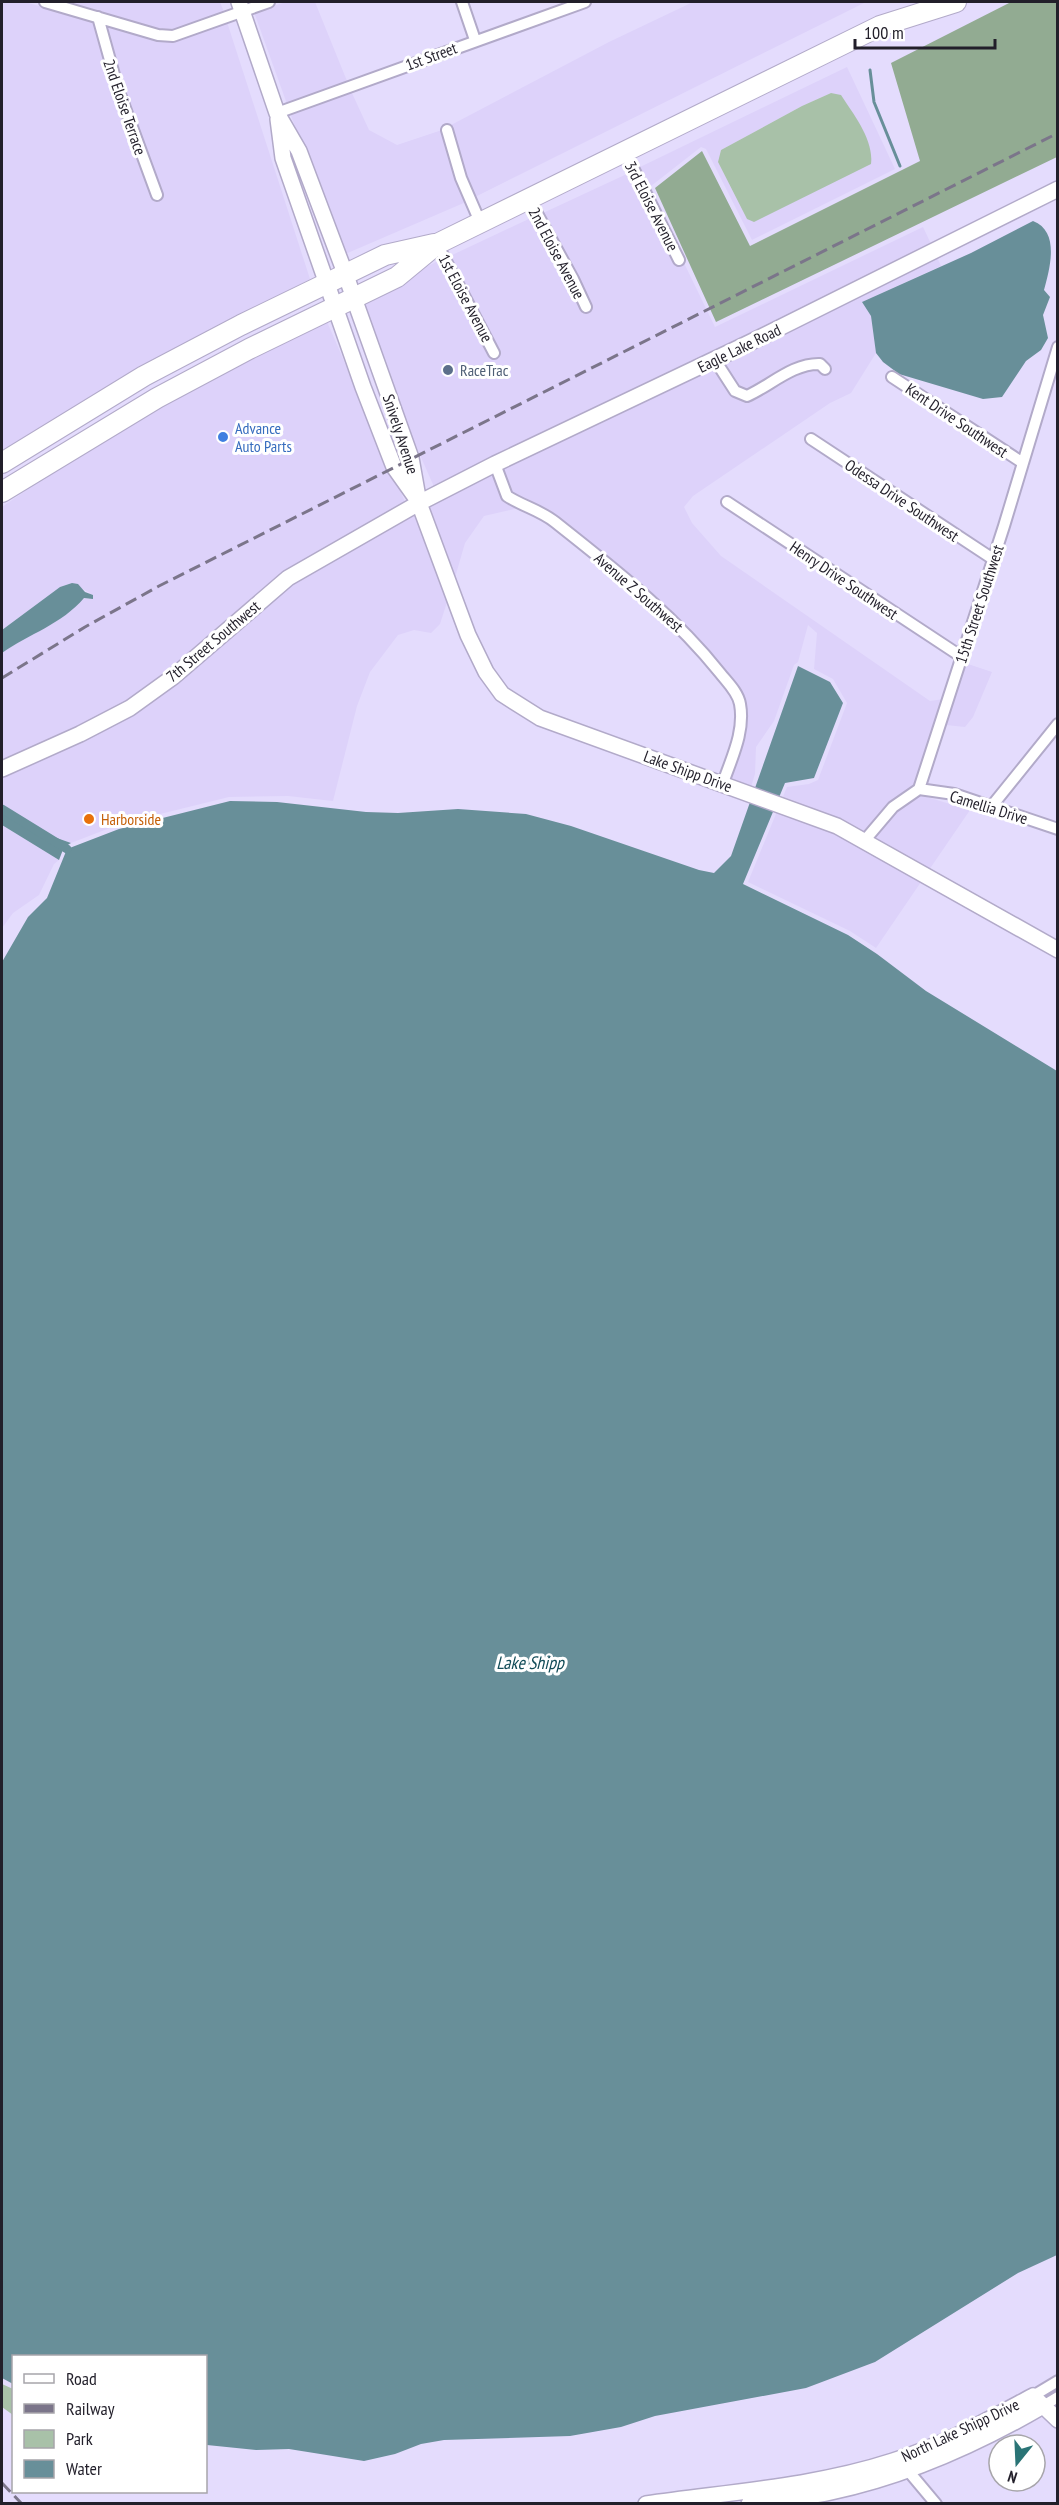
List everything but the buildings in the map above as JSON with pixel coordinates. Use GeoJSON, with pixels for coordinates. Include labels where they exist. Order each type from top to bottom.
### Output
{"type":"FeatureCollection","features":[{"type":"Feature","properties":{"kind":"highway"},"geometry":{"type":"LineString","coordinates":[[880,26],[914,2]]}},
{"type":"Feature","properties":{"kind":"highway"},"geometry":{"type":"LineString","coordinates":[[2,492],[156,398],[333,307],[397,277],[437,244],[880,26],[956,2]]}},
{"type":"Feature","properties":{"kind":"highway"},"geometry":{"type":"LineString","coordinates":[[2,463],[144,376],[325,283],[385,255],[437,244]]}},
{"type":"Feature","properties":{"kind":"street"},"geometry":{"type":"LineString","coordinates":[[45,2],[158,35],[173,36],[241,6],[269,2]]}},
{"type":"Feature","properties":{"kind":"street"},"geometry":{"type":"LineString","coordinates":[[462,2],[475,40]]}},
{"type":"Feature","properties":{"kind":"street","name":"1st Street"},"geometry":{"type":"LineString","coordinates":[[277,113],[585,2]]}},
{"type":"Feature","properties":{"kind":"street","name":"Snively Avenue"},"geometry":{"type":"LineString","coordinates":[[241,6],[277,113],[283,158],[333,307],[394,467],[419,503]]}},
{"type":"Feature","properties":{"kind":"street","name":"2nd Eloise Terrace"},"geometry":{"type":"LineString","coordinates":[[98,17],[118,89],[157,195]]}},
{"type":"Feature","properties":{"kind":"street","name":"Snively Avenue"},"geometry":{"type":"LineString","coordinates":[[277,113],[299,151],[345,273],[411,458],[419,503]]}},
{"type":"Feature","properties":{"kind":"street"},"geometry":{"type":"LineString","coordinates":[[447,130],[461,178],[480,222]]}},
{"type":"Feature","properties":{"kind":"street","name":"3rd Eloise Avenue"},"geometry":{"type":"LineString","coordinates":[[625,152],[679,260]]}},
{"type":"Feature","properties":{"kind":"street","name":"Eagle Lake Road"},"geometry":{"type":"LineString","coordinates":[[419,503],[495,464],[715,360],[1058,189]]}},
{"type":"Feature","properties":{"kind":"street","name":"2nd Eloise Avenue"},"geometry":{"type":"LineString","coordinates":[[529,199],[586,307]]}},
{"type":"Feature","properties":{"kind":"street","name":"1st Eloise Avenue"},"geometry":{"type":"LineString","coordinates":[[437,244],[494,353]]}},
{"type":"Feature","properties":{"kind":"street","name":"15th Street Southwest"},"geometry":{"type":"LineString","coordinates":[[919,789],[1058,347]]}},
{"type":"Feature","properties":{"kind":"street"},"geometry":{"type":"LineString","coordinates":[[715,360],[735,391],[747,396],[786,373],[815,364],[820,364],[825,369]]}},
{"type":"Feature","properties":{"kind":"street","name":"Kent Drive Southwest"},"geometry":{"type":"LineString","coordinates":[[892,377],[1023,463]]}},
{"type":"Feature","properties":{"kind":"street","name":"Odessa Drive Southwest"},"geometry":{"type":"LineString","coordinates":[[811,439],[993,559]]}},
{"type":"Feature","properties":{"kind":"street","name":"Avenue Z Southwest"},"geometry":{"type":"LineString","coordinates":[[495,464],[507,496],[530,506],[556,522],[648,596],[688,635],[732,688],[740,705],[741,727],[728,785]]}},
{"type":"Feature","properties":{"kind":"street","name":"Henry Drive Southwest"},"geometry":{"type":"LineString","coordinates":[[728,502],[962,657]]}},
{"type":"Feature","properties":{"kind":"street","name":"7th Street Southwest"},"geometry":{"type":"LineString","coordinates":[[2,769],[80,734],[130,708],[173,677],[288,578],[419,503]]}},
{"type":"Feature","properties":{"kind":"street","name":"Lake Shipp Drive"},"geometry":{"type":"LineString","coordinates":[[419,503],[473,646],[486,672],[502,694],[540,717],[837,826],[1058,950]]}},
{"type":"Feature","properties":{"kind":"street"},"geometry":{"type":"LineString","coordinates":[[991,807],[1058,724]]}},
{"type":"Feature","properties":{"kind":"street"},"geometry":{"type":"LineString","coordinates":[[865,840],[893,807],[919,789]]}},
{"type":"Feature","properties":{"kind":"street","name":"Camellia Drive"},"geometry":{"type":"LineString","coordinates":[[919,789],[954,794],[1058,829]]}},
{"type":"Feature","properties":{"kind":"street","name":"North Lake Shipp Drive"},"geometry":{"type":"LineString","coordinates":[[749,2504],[830,2492],[978,2441],[1038,2401],[1058,2381]]}},
{"type":"Feature","properties":{"kind":"street","name":"North Lake Shipp Drive"},"geometry":{"type":"LineString","coordinates":[[1038,2401],[1058,2397]]}},
{"type":"Feature","properties":{"kind":"street"},"geometry":{"type":"LineString","coordinates":[[1038,2401],[1058,2420]]}},
{"type":"Feature","properties":{"kind":"street"},"geometry":{"type":"LineString","coordinates":[[904,2465],[936,2504]]}},
{"type":"Feature","properties":{"kind":"street","name":"North Lake Shipp Drive"},"geometry":{"type":"LineString","coordinates":[[646,2504],[817,2480],[904,2465]]}},
{"type":"Feature","properties":{"kind":"shaded area"},"geometry":{"type":"Polygon","coordinates":[[[2,2],[25,2],[94,22],[113,92],[155,202],[163,197],[122,87],[105,25],[172,42],[227,22],[310,279],[218,327],[2,450],[2,2]]]}},
{"type":"Feature","properties":{"kind":"shaded area"},"geometry":{"type":"Polygon","coordinates":[[[65,2],[220,2],[224,12],[173,31],[159,30],[65,2]]]}},
{"type":"Feature","properties":{"kind":"shaded area"},"geometry":{"type":"Polygon","coordinates":[[[286,2],[315,2],[347,81],[287,104],[254,12],[286,2]]]}},
{"type":"Feature","properties":{"kind":"shaded area"},"geometry":{"type":"Polygon","coordinates":[[[693,2],[866,2],[475,197],[465,175],[451,125],[609,42],[693,2]]]}},
{"type":"Feature","properties":{"kind":"shaded area"},"geometry":{"type":"Polygon","coordinates":[[[1011,2],[1057,2],[1057,157],[716,322],[655,188],[702,151],[750,246],[920,161],[891,63],[1011,2]]]}},
{"type":"Feature","properties":{"kind":"shaded area"},"geometry":{"type":"Polygon","coordinates":[[[847,67],[895,169],[752,240],[706,149],[701,147],[651,186],[668,227],[638,168],[847,67]],[[831,93],[721,150],[718,162],[747,219],[831,93]]]}},
{"type":"Feature","properties":{"kind":"shaded area"},"geometry":{"type":"Polygon","coordinates":[[[351,91],[369,130],[397,145],[442,130],[466,202],[343,255],[290,113],[351,91]]]}},
{"type":"Feature","properties":{"kind":"shaded area"},"geometry":{"type":"Polygon","coordinates":[[[629,173],[677,267],[684,263],[715,327],[923,227],[932,246],[435,489],[394,396],[359,300],[440,260],[493,360],[501,354],[450,256],[533,217],[584,314],[592,308],[543,213],[629,173]]]}},
{"type":"Feature","properties":{"kind":"shaded area"},"geometry":{"type":"Polygon","coordinates":[[[936,255],[941,266],[862,302],[871,316],[876,353],[851,393],[830,403],[693,496],[684,507],[692,523],[721,556],[930,701],[944,699],[914,786],[890,803],[864,833],[782,799],[787,787],[809,784],[818,780],[847,703],[833,679],[814,669],[817,633],[808,625],[798,662],[794,665],[774,721],[756,747],[755,774],[751,787],[729,779],[740,750],[747,719],[736,685],[692,631],[651,592],[558,517],[532,501],[511,492],[502,467],[713,366],[732,395],[746,401],[802,373],[818,369],[824,376],[831,369],[823,360],[815,359],[785,368],[746,391],[738,387],[722,362],[936,255]]]}},
{"type":"Feature","properties":{"kind":"shaded area"},"geometry":{"type":"Polygon","coordinates":[[[325,317],[406,504],[216,634],[128,703],[2,763],[2,653],[84,598],[89,599],[90,593],[72,583],[60,587],[2,630],[2,507],[108,434],[325,317]]]}},
{"type":"Feature","properties":{"kind":"shaded area"},"geometry":{"type":"Polygon","coordinates":[[[492,471],[502,498],[519,508],[484,516],[465,543],[454,581],[425,505],[492,471]]]}},
{"type":"Feature","properties":{"kind":"shaded area"},"geometry":{"type":"Polygon","coordinates":[[[416,510],[449,596],[440,624],[431,633],[414,630],[398,635],[370,672],[357,706],[333,801],[288,796],[229,797],[133,819],[71,843],[37,831],[2,811],[2,775],[82,739],[291,582],[416,510]]]}},
{"type":"Feature","properties":{"kind":"shaded area"},"geometry":{"type":"Polygon","coordinates":[[[965,663],[992,672],[973,717],[965,727],[946,725],[965,663]]]}},
{"type":"Feature","properties":{"kind":"shaded area"},"geometry":{"type":"Polygon","coordinates":[[[920,795],[970,810],[929,870],[873,838],[896,811],[920,795]]]}},
{"type":"Feature","properties":{"kind":"shaded area"},"geometry":{"type":"Polygon","coordinates":[[[778,809],[816,823],[923,879],[876,948],[850,931],[748,882],[778,809]]]}},
{"type":"Feature","properties":{"kind":"shaded area"},"geometry":{"type":"Polygon","coordinates":[[[2,825],[59,860],[54,864],[39,895],[13,913],[2,928],[2,825]]]}},
{"type":"Feature","properties":{"kind":"green space"},"geometry":{"type":"Polygon","coordinates":[[[831,93],[841,95],[857,119],[869,146],[871,164],[754,222],[747,219],[718,162],[721,150],[831,93]]]}},
{"type":"Feature","properties":{"kind":"green space"},"geometry":{"type":"Polygon","coordinates":[[[2,2384],[12,2389],[12,2414],[2,2407],[2,2384]]]}},
{"type":"Feature","properties":{"kind":"water"},"geometry":{"type":"Polygon","coordinates":[[[1033,221],[1047,232],[1050,241],[1049,270],[1044,290],[1050,297],[1043,315],[1048,338],[1041,350],[1026,361],[1002,397],[983,399],[899,374],[883,362],[876,353],[871,316],[862,302],[971,253],[1033,221]]]}},
{"type":"Feature","properties":{"kind":"water"},"geometry":{"type":"Polygon","coordinates":[[[72,583],[78,584],[85,592],[93,595],[93,599],[84,598],[56,622],[2,653],[2,630],[60,587],[72,583]]]}},
{"type":"Feature","properties":{"kind":"water","name":"Lake Shipp"},"geometry":{"type":"Polygon","coordinates":[[[798,666],[830,682],[843,703],[814,778],[785,783],[743,884],[848,935],[926,991],[1057,1071],[1057,2255],[1018,2273],[875,2362],[806,2388],[655,2416],[621,2427],[570,2436],[444,2440],[421,2444],[395,2454],[364,2461],[289,2449],[256,2450],[207,2445],[207,2355],[12,2355],[12,2383],[2,2378],[2,962],[28,917],[47,898],[67,849],[119,829],[230,801],[277,802],[366,812],[398,813],[458,809],[526,814],[571,826],[699,870],[714,873],[731,856],[798,666]]]}},
{"type":"Feature","properties":{"kind":"water"},"geometry":{"type":"Polygon","coordinates":[[[2,811],[37,831],[71,843],[64,847],[59,860],[2,825],[2,811]]]}},
{"type":"Feature","properties":{"kind":"waterway"},"geometry":{"type":"LineString","coordinates":[[870,70],[874,102],[900,166]]}},
{"type":"Feature","properties":{"kind":"waterway"},"geometry":{"type":"LineString","coordinates":[[2,809],[67,849]]}},
{"type":"Feature","properties":{"kind":"railway"},"geometry":{"type":"LineString","coordinates":[[2,678],[85,627],[159,586],[1058,133]]}},
{"type":"Feature","properties":{"kind":"railway"},"geometry":{"type":"LineString","coordinates":[[2,2483],[22,2504]]}},
{"type":"Feature","properties":{"kind":"place","name":"RaceTrac"},"geometry":{"type":"Point","coordinates":[448,370]}},
{"type":"Feature","properties":{"kind":"place","name":"Advance Auto Parts"},"geometry":{"type":"Point","coordinates":[223,437]}},
{"type":"Feature","properties":{"kind":"place","name":"Harborside"},"geometry":{"type":"Point","coordinates":[89,819]}}]}
